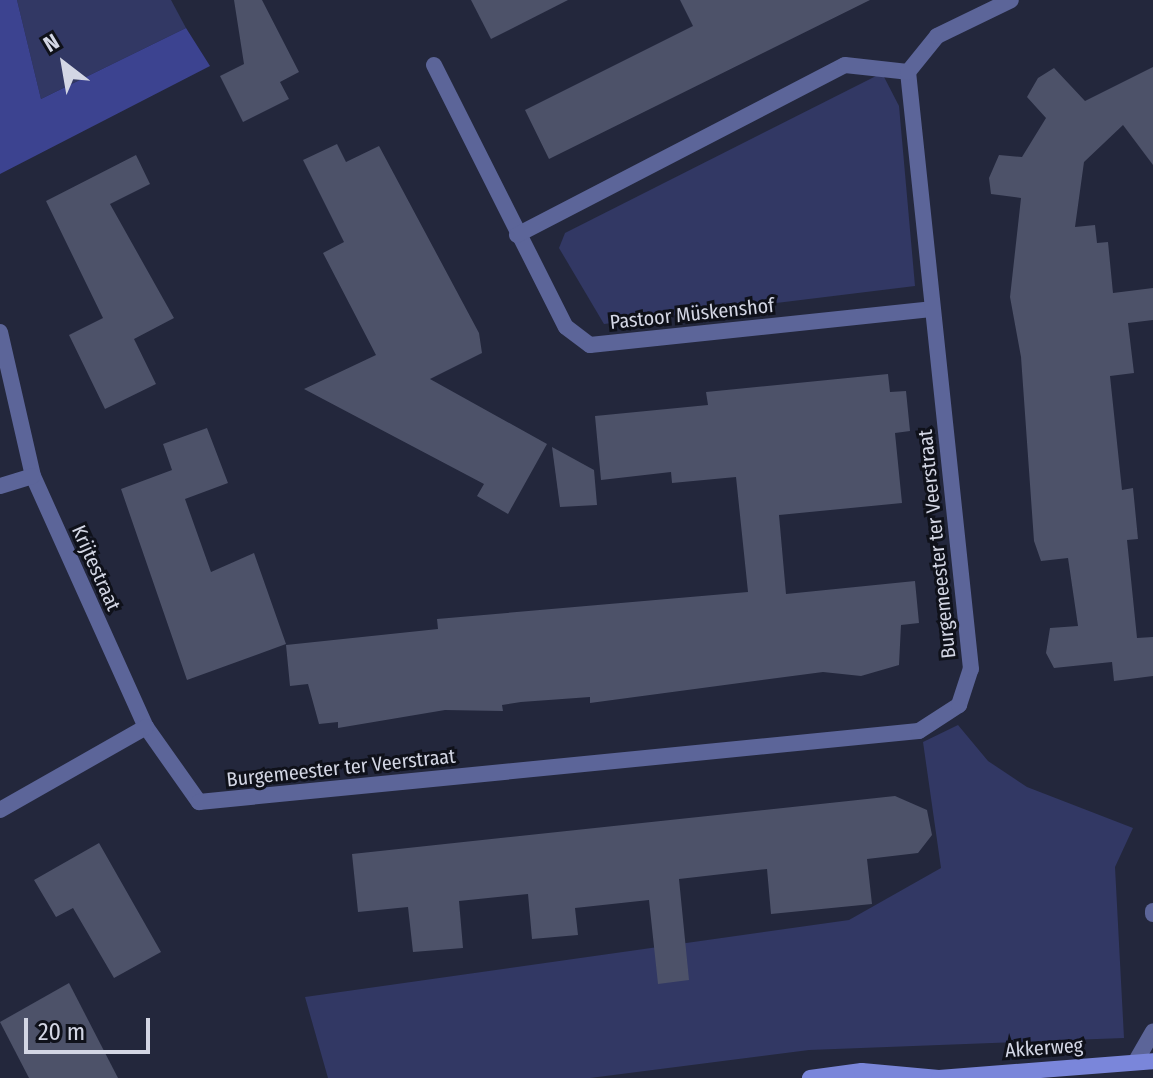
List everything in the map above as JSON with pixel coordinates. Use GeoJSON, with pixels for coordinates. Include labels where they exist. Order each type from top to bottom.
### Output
{"type":"FeatureCollection","features":[{"type":"Feature","properties":{"kind":"main road","name":"Akkerweg"},"geometry":{"type":"LineString","coordinates":[[810,1078],[862,1071],[939,1078],[1144,1061]]}},
{"type":"Feature","properties":{"kind":"street"},"geometry":{"type":"LineString","coordinates":[[517,235],[845,65],[908,72],[937,36],[1011,0]]}},
{"type":"Feature","properties":{"kind":"street","name":"Pastoor Müskenshof"},"geometry":{"type":"LineString","coordinates":[[434,65],[566,327],[590,345],[931,309]]}},
{"type":"Feature","properties":{"kind":"street","name":"Burgemeester ter Veerstraat"},"geometry":{"type":"LineString","coordinates":[[199,802],[919,731],[959,705],[971,669],[908,72]]}},
{"type":"Feature","properties":{"kind":"street","name":"Krijtestraat"},"geometry":{"type":"LineString","coordinates":[[0,332],[33,476],[146,727],[199,802]]}},
{"type":"Feature","properties":{"kind":"street"},"geometry":{"type":"LineString","coordinates":[[0,486],[33,476]]}},
{"type":"Feature","properties":{"kind":"street"},"geometry":{"type":"LineString","coordinates":[[0,810],[146,727]]}},
{"type":"Feature","properties":{"kind":"street"},"geometry":{"type":"LineString","coordinates":[[1144,1061],[1153,1031]]}},
{"type":"Feature","properties":{"kind":"shaded area"},"geometry":{"type":"Polygon","coordinates":[[[0,0],[17,0],[41,99],[186,28],[210,66],[0,174],[0,0]]]}},
{"type":"Feature","properties":{"kind":"shaded area"},"geometry":{"type":"Polygon","coordinates":[[[17,0],[171,0],[186,28],[41,99],[17,0]]]}},
{"type":"Feature","properties":{"kind":"shaded area"},"geometry":{"type":"Polygon","coordinates":[[[882,73],[899,106],[915,286],[604,324],[559,248],[565,233],[882,73]]]}},
{"type":"Feature","properties":{"kind":"shaded area"},"geometry":{"type":"Polygon","coordinates":[[[958,725],[988,761],[1027,787],[1133,828],[1115,867],[1124,1038],[809,1050],[590,1078],[328,1078],[305,997],[849,920],[941,868],[923,742],[958,725]]]}},
{"type":"Feature","properties":{"kind":"building"},"geometry":{"type":"Polygon","coordinates":[[[234,0],[262,0],[299,72],[280,82],[289,99],[243,122],[220,76],[244,64],[234,0]]]}},
{"type":"Feature","properties":{"kind":"building"},"geometry":{"type":"Polygon","coordinates":[[[471,0],[568,0],[491,39],[471,0]]]}},
{"type":"Feature","properties":{"kind":"building"},"geometry":{"type":"Polygon","coordinates":[[[680,0],[870,0],[549,159],[525,110],[693,26],[680,0]]]}},
{"type":"Feature","properties":{"kind":"building"},"geometry":{"type":"Polygon","coordinates":[[[1153,67],[1153,165],[1123,125],[1084,162],[1075,227],[1095,225],[1097,243],[1108,242],[1113,293],[1153,288],[1153,320],[1128,323],[1134,373],[1110,376],[1122,490],[1133,488],[1138,539],[1127,540],[1137,638],[1153,637],[1153,676],[1114,681],[1112,662],[1054,668],[1046,653],[1050,628],[1078,626],[1068,558],[1041,561],[1034,541],[1021,357],[1010,297],[1021,198],[991,194],[989,178],[999,155],[1022,157],[1046,118],[1027,97],[1038,78],[1054,68],[1085,101],[1153,67]]]}},
{"type":"Feature","properties":{"kind":"building"},"geometry":{"type":"Polygon","coordinates":[[[337,144],[346,162],[379,146],[479,333],[482,353],[430,379],[547,444],[508,514],[477,496],[484,484],[304,389],[376,355],[323,253],[344,242],[303,160],[337,144]]]}},
{"type":"Feature","properties":{"kind":"building"},"geometry":{"type":"Polygon","coordinates":[[[136,155],[150,184],[110,204],[174,318],[134,339],[156,384],[105,409],[69,335],[103,318],[46,201],[136,155]]]}},
{"type":"Feature","properties":{"kind":"building"},"geometry":{"type":"Polygon","coordinates":[[[888,374],[890,392],[906,391],[910,431],[895,433],[902,503],[779,515],[786,594],[915,581],[919,623],[901,625],[899,665],[861,676],[823,672],[590,703],[590,697],[521,702],[502,705],[503,711],[445,710],[338,728],[338,722],[319,724],[308,684],[290,686],[286,645],[438,629],[437,619],[748,592],[736,477],[672,483],[671,472],[601,480],[595,416],[708,405],[706,392],[888,374]]]}},
{"type":"Feature","properties":{"kind":"building"},"geometry":{"type":"Polygon","coordinates":[[[207,428],[228,483],[185,499],[211,572],[254,553],[286,644],[187,680],[121,489],[172,470],[163,444],[207,428]]]}},
{"type":"Feature","properties":{"kind":"building"},"geometry":{"type":"Polygon","coordinates":[[[552,447],[594,470],[597,505],[560,507],[552,447]]]}},
{"type":"Feature","properties":{"kind":"building"},"geometry":{"type":"Polygon","coordinates":[[[895,796],[927,810],[932,835],[918,853],[867,859],[872,904],[771,914],[767,869],[679,879],[689,980],[658,984],[649,900],[575,908],[578,935],[532,939],[528,894],[459,901],[463,948],[413,952],[408,907],[358,912],[352,854],[895,796]]]}},
{"type":"Feature","properties":{"kind":"building"},"geometry":{"type":"Polygon","coordinates":[[[99,843],[161,952],[114,978],[73,908],[56,917],[34,880],[99,843]]]}},
{"type":"Feature","properties":{"kind":"building"},"geometry":{"type":"Polygon","coordinates":[[[69,983],[118,1078],[29,1078],[0,1022],[69,983]]]}}]}
